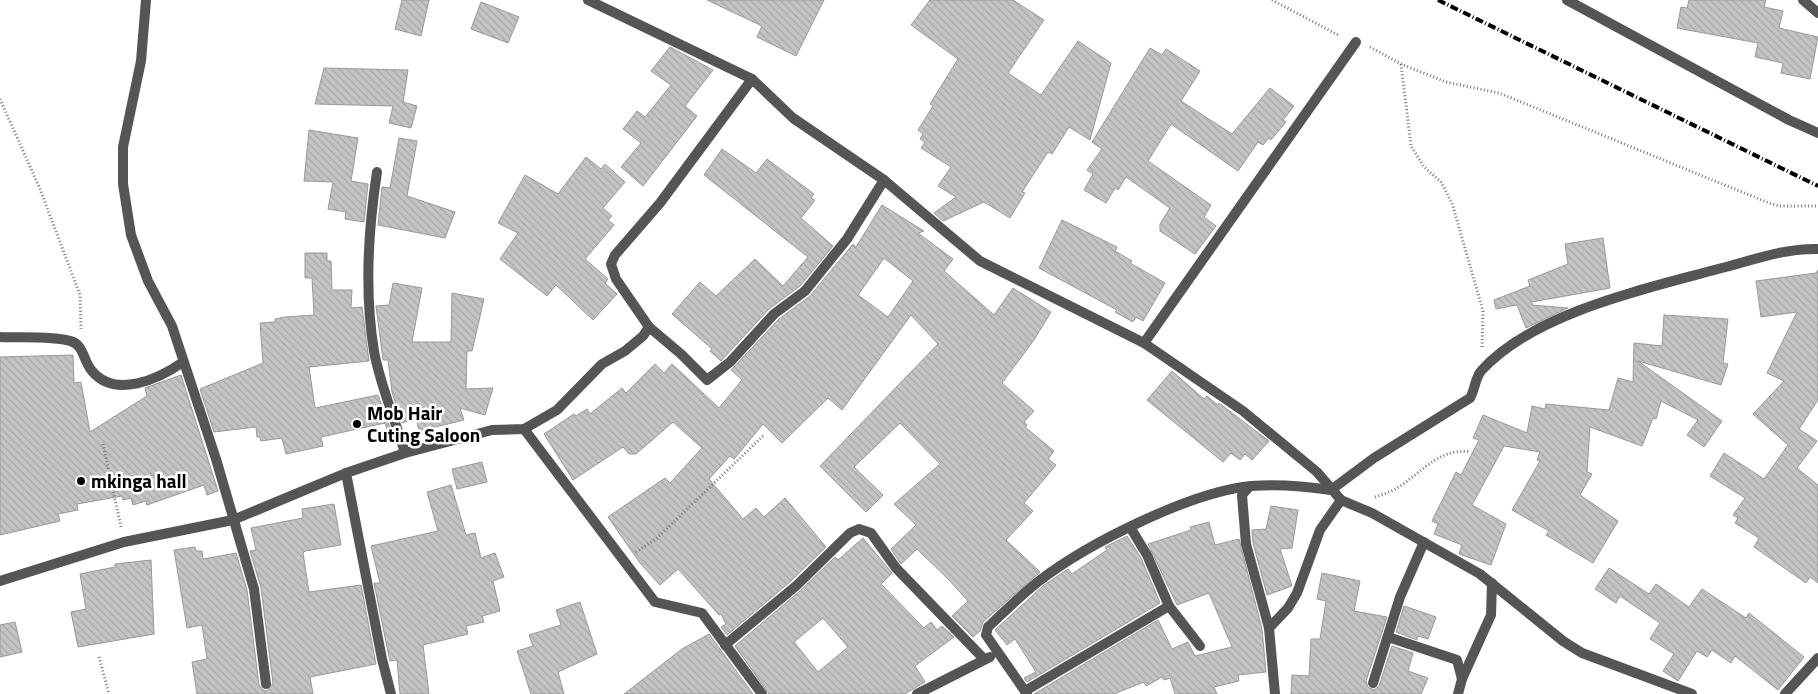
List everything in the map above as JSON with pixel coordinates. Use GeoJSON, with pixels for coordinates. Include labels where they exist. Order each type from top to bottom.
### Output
{"type":"FeatureCollection","features":[{"type":"Feature","properties":{"kind":"street"},"geometry":{"type":"LineString","coordinates":[[146,0],[141,61],[122,148],[123,184],[131,235],[148,281],[172,326],[216,459],[254,589],[266,684]]}},
{"type":"Feature","properties":{"kind":"street"},"geometry":{"type":"LineString","coordinates":[[588,0],[604,3],[752,79],[793,118],[884,180],[980,261],[1144,343],[1244,411],[1318,472],[1330,490],[1341,500],[1372,513],[1492,583],[1546,630],[1582,653],[1692,694]]}},
{"type":"Feature","properties":{"kind":"street"},"geometry":{"type":"LineString","coordinates":[[1567,0],[1780,116],[1818,133]]}},
{"type":"Feature","properties":{"kind":"street"},"geometry":{"type":"LineString","coordinates":[[1803,0],[1818,12]]}},
{"type":"Feature","properties":{"kind":"street"},"geometry":{"type":"LineString","coordinates":[[1144,343],[1356,42]]}},
{"type":"Feature","properties":{"kind":"street"},"geometry":{"type":"LineString","coordinates":[[752,79],[695,157],[615,255],[611,264],[616,279],[649,327],[681,354],[707,380],[730,362],[774,314],[805,291],[847,239],[884,180]]}},
{"type":"Feature","properties":{"kind":"street"},"geometry":{"type":"LineString","coordinates":[[377,172],[370,229],[369,305],[374,352],[405,453]]}},
{"type":"Feature","properties":{"kind":"street"},"geometry":{"type":"LineString","coordinates":[[1170,606],[1026,693],[997,654],[986,635],[988,626],[1040,581],[1100,542],[1193,500],[1250,486],[1301,486],[1330,490],[1374,458],[1470,398],[1474,392],[1479,372],[1524,337],[1598,304],[1777,253],[1818,249]]}},
{"type":"Feature","properties":{"kind":"street"},"geometry":{"type":"LineString","coordinates":[[0,581],[124,542],[234,520],[346,473],[405,453],[492,430],[524,429],[557,410],[602,364],[625,352],[643,336],[649,327]]}},
{"type":"Feature","properties":{"kind":"street"},"geometry":{"type":"LineString","coordinates":[[0,337],[71,341],[81,347],[92,371],[110,384],[128,385],[159,377],[183,362]]}},
{"type":"Feature","properties":{"kind":"street"},"geometry":{"type":"LineString","coordinates":[[524,429],[655,602],[702,613],[762,694]]}},
{"type":"Feature","properties":{"kind":"street"},"geometry":{"type":"LineString","coordinates":[[346,473],[382,659],[391,694]]}},
{"type":"Feature","properties":{"kind":"street"},"geometry":{"type":"LineString","coordinates":[[1250,486],[1242,495],[1242,518],[1246,544],[1269,628],[1275,694]]}},
{"type":"Feature","properties":{"kind":"street"},"geometry":{"type":"LineString","coordinates":[[1269,628],[1288,608],[1297,593],[1320,530],[1341,500]]}},
{"type":"Feature","properties":{"kind":"street"},"geometry":{"type":"LineString","coordinates":[[1130,527],[1147,555],[1170,606],[1200,646]]}},
{"type":"Feature","properties":{"kind":"street"},"geometry":{"type":"LineString","coordinates":[[725,645],[796,586],[850,533],[859,529],[871,533],[896,568],[984,659]]}},
{"type":"Feature","properties":{"kind":"street"},"geometry":{"type":"LineString","coordinates":[[1373,683],[1400,597],[1424,542]]}},
{"type":"Feature","properties":{"kind":"street"},"geometry":{"type":"LineString","coordinates":[[1458,694],[1462,679],[1491,615],[1492,583]]}},
{"type":"Feature","properties":{"kind":"street"},"geometry":{"type":"LineString","coordinates":[[1388,637],[1457,660],[1462,679]]}},
{"type":"Feature","properties":{"kind":"street"},"geometry":{"type":"LineString","coordinates":[[918,694],[997,654]]}},
{"type":"Feature","properties":{"kind":"street"},"geometry":{"type":"LineString","coordinates":[[1785,694],[1818,658]]}},
{"type":"Feature","properties":{"kind":"path"},"geometry":{"type":"LineString","coordinates":[[1272,0],[1311,22],[1378,50],[1401,64],[1446,82],[1471,86],[1508,97],[1684,171],[1732,186],[1769,204],[1779,206],[1818,206]]}},
{"type":"Feature","properties":{"kind":"path"},"geometry":{"type":"LineString","coordinates":[[1401,64],[1411,146],[1424,167],[1441,182],[1452,203],[1483,311],[1484,335],[1479,372]]}},
{"type":"Feature","properties":{"kind":"path"},"geometry":{"type":"LineString","coordinates":[[0,99],[40,189],[80,295],[81,347]]}},
{"type":"Feature","properties":{"kind":"path"},"geometry":{"type":"LineString","coordinates":[[624,561],[656,539],[764,435]]}},
{"type":"Feature","properties":{"kind":"path"},"geometry":{"type":"LineString","coordinates":[[104,444],[124,542]]}},
{"type":"Feature","properties":{"kind":"path"},"geometry":{"type":"LineString","coordinates":[[1353,504],[1396,489],[1445,454],[1459,450],[1471,452]]}},
{"type":"Feature","properties":{"kind":"path"},"geometry":{"type":"LineString","coordinates":[[99,657],[109,694]]}},
{"type":"Feature","properties":{"kind":"building"},"geometry":{"type":"Polygon","coordinates":[[[402,0],[429,0],[421,36],[395,29],[402,0]]]}},
{"type":"Feature","properties":{"kind":"building"},"geometry":{"type":"Polygon","coordinates":[[[707,0],[824,0],[796,56],[757,37],[762,26],[707,0]]]}},
{"type":"Feature","properties":{"kind":"building"},"geometry":{"type":"Polygon","coordinates":[[[930,0],[1013,0],[1044,20],[1008,73],[1041,95],[1078,41],[1111,63],[1090,140],[1069,127],[1052,154],[1048,152],[1022,192],[1025,193],[1010,218],[984,202],[943,221],[934,213],[956,197],[938,186],[951,167],[921,148],[925,142],[920,139],[923,134],[918,130],[933,106],[930,104],[958,59],[911,25],[930,0]]]}},
{"type":"Feature","properties":{"kind":"building"},"geometry":{"type":"Polygon","coordinates":[[[1689,0],[1766,0],[1764,7],[1783,11],[1779,28],[1818,37],[1810,79],[1781,73],[1783,63],[1755,57],[1758,43],[1677,28],[1681,7],[1687,8],[1689,0]]]}},
{"type":"Feature","properties":{"kind":"building"},"geometry":{"type":"Polygon","coordinates":[[[481,2],[519,17],[508,43],[471,29],[481,2]]]}},
{"type":"Feature","properties":{"kind":"building"},"geometry":{"type":"Polygon","coordinates":[[[670,47],[713,70],[685,106],[697,116],[643,186],[621,167],[641,143],[623,129],[637,111],[645,117],[671,85],[651,71],[670,47]]]}},
{"type":"Feature","properties":{"kind":"building"},"geometry":{"type":"Polygon","coordinates":[[[1150,48],[1162,55],[1166,49],[1200,71],[1181,101],[1232,134],[1270,88],[1294,106],[1283,120],[1286,122],[1271,140],[1269,138],[1263,145],[1258,142],[1238,171],[1171,124],[1148,161],[1211,205],[1204,217],[1216,226],[1195,254],[1160,231],[1160,224],[1170,208],[1126,177],[1118,190],[1115,188],[1106,203],[1084,190],[1093,174],[1087,170],[1102,149],[1092,142],[1150,48]]]}},
{"type":"Feature","properties":{"kind":"building"},"geometry":{"type":"Polygon","coordinates":[[[324,68],[408,70],[403,102],[417,106],[411,128],[389,123],[393,106],[315,104],[324,68]]]}},
{"type":"Feature","properties":{"kind":"building"},"geometry":{"type":"Polygon","coordinates":[[[309,130],[358,138],[351,181],[368,184],[364,222],[345,219],[346,212],[328,209],[333,182],[304,181],[309,130]]]}},
{"type":"Feature","properties":{"kind":"building"},"geometry":{"type":"Polygon","coordinates":[[[399,138],[417,141],[407,196],[455,212],[445,238],[378,225],[382,187],[390,188],[399,138]]]}},
{"type":"Feature","properties":{"kind":"building"},"geometry":{"type":"Polygon","coordinates":[[[722,149],[756,173],[767,159],[814,194],[811,198],[815,200],[801,218],[833,246],[800,286],[769,309],[721,361],[710,351],[712,349],[672,314],[700,282],[716,296],[755,259],[783,286],[808,257],[704,175],[722,149]]]}},
{"type":"Feature","properties":{"kind":"building"},"geometry":{"type":"Polygon","coordinates":[[[586,157],[601,169],[605,164],[625,182],[603,208],[612,216],[608,220],[614,225],[585,259],[608,279],[605,283],[617,294],[593,320],[556,285],[547,296],[500,259],[518,233],[498,223],[525,175],[558,194],[586,157]]]}},
{"type":"Feature","properties":{"kind":"building"},"geometry":{"type":"Polygon","coordinates":[[[882,205],[924,231],[918,233],[953,259],[944,271],[994,315],[1013,288],[1051,312],[1034,340],[1002,383],[1034,411],[1024,422],[1027,425],[1025,427],[1054,451],[1048,459],[1056,465],[1024,503],[1033,511],[1006,540],[1040,572],[983,622],[980,631],[973,637],[952,616],[968,601],[948,579],[917,549],[901,564],[891,549],[916,525],[894,504],[940,464],[900,423],[854,467],[883,495],[866,512],[820,466],[938,344],[911,315],[842,410],[828,398],[782,443],[763,424],[734,459],[730,456],[709,479],[743,519],[756,508],[764,517],[785,498],[826,547],[791,581],[727,635],[721,627],[726,624],[721,614],[719,615],[678,569],[660,585],[640,563],[608,517],[665,478],[670,483],[702,448],[673,422],[636,454],[629,454],[623,447],[573,480],[544,434],[574,414],[576,416],[587,409],[590,414],[622,388],[626,393],[655,364],[664,373],[672,364],[719,408],[742,380],[731,370],[779,319],[810,296],[853,244],[856,247],[882,205]],[[884,258],[858,295],[888,317],[913,281],[884,258]]]}},
{"type":"Feature","properties":{"kind":"building"},"geometry":{"type":"Polygon","coordinates":[[[1062,220],[1117,247],[1115,251],[1132,261],[1130,263],[1165,283],[1143,321],[1136,317],[1133,322],[1115,312],[1117,310],[1039,268],[1062,220]]]}},
{"type":"Feature","properties":{"kind":"building"},"geometry":{"type":"Polygon","coordinates":[[[1603,238],[1610,288],[1532,302],[1532,305],[1568,308],[1526,328],[1517,305],[1496,309],[1494,300],[1530,286],[1528,280],[1568,264],[1565,244],[1603,238]]]}},
{"type":"Feature","properties":{"kind":"building"},"geometry":{"type":"Polygon","coordinates":[[[305,253],[327,253],[327,261],[331,261],[332,290],[352,290],[351,308],[362,307],[369,361],[309,367],[315,408],[378,395],[390,428],[387,429],[385,423],[321,437],[323,446],[286,454],[282,438],[261,441],[260,437],[257,437],[256,427],[214,432],[200,389],[263,363],[260,323],[275,322],[275,319],[285,317],[314,315],[312,278],[305,278],[305,253]]]}},
{"type":"Feature","properties":{"kind":"building"},"geometry":{"type":"Polygon","coordinates":[[[1818,270],[1818,400],[1799,429],[1817,441],[1797,468],[1818,485],[1818,583],[1810,577],[1806,583],[1754,547],[1759,538],[1735,523],[1738,518],[1733,515],[1745,498],[1710,476],[1724,453],[1764,479],[1788,445],[1753,414],[1784,381],[1767,373],[1797,312],[1761,317],[1756,281],[1816,273],[1818,270]]]}},
{"type":"Feature","properties":{"kind":"building"},"geometry":{"type":"Polygon","coordinates":[[[393,283],[422,288],[412,342],[451,342],[452,293],[484,299],[472,351],[467,351],[466,389],[493,388],[485,415],[460,408],[464,420],[419,431],[416,418],[402,423],[392,392],[388,360],[383,360],[376,306],[389,305],[393,283]]]}},
{"type":"Feature","properties":{"kind":"building"},"geometry":{"type":"Polygon","coordinates":[[[1664,315],[1728,319],[1723,363],[1728,364],[1721,385],[1638,361],[1722,421],[1704,447],[1687,435],[1698,420],[1661,401],[1656,419],[1653,418],[1642,446],[1590,427],[1587,472],[1592,474],[1580,495],[1618,521],[1593,563],[1546,535],[1549,531],[1512,510],[1540,461],[1537,460],[1540,452],[1504,446],[1472,505],[1506,524],[1491,565],[1459,554],[1462,545],[1434,534],[1438,524],[1432,521],[1456,472],[1461,475],[1479,440],[1473,438],[1483,415],[1527,433],[1532,406],[1545,409],[1546,404],[1609,410],[1618,378],[1633,382],[1634,343],[1662,346],[1664,315]]]}},
{"type":"Feature","properties":{"kind":"building"},"geometry":{"type":"Polygon","coordinates":[[[73,355],[74,383],[81,382],[90,432],[147,396],[145,388],[181,375],[218,491],[207,495],[204,485],[147,505],[146,501],[133,505],[131,498],[123,500],[122,496],[77,504],[78,510],[58,514],[60,521],[0,535],[0,357],[73,355]]]}},
{"type":"Feature","properties":{"kind":"building"},"geometry":{"type":"Polygon","coordinates":[[[1172,371],[1204,399],[1207,396],[1218,405],[1219,403],[1269,441],[1252,460],[1245,454],[1240,460],[1231,453],[1223,462],[1147,400],[1172,371]]]}},
{"type":"Feature","properties":{"kind":"building"},"geometry":{"type":"Polygon","coordinates":[[[482,462],[487,482],[457,489],[452,469],[482,462]]]}},
{"type":"Feature","properties":{"kind":"building"},"geometry":{"type":"Polygon","coordinates":[[[451,485],[466,535],[475,533],[481,558],[495,553],[504,577],[493,581],[500,611],[482,616],[484,622],[466,626],[468,634],[423,645],[429,694],[400,694],[397,660],[390,661],[374,583],[380,583],[371,546],[438,531],[427,492],[451,485]]]}},
{"type":"Feature","properties":{"kind":"building"},"geometry":{"type":"Polygon","coordinates":[[[334,504],[341,545],[305,551],[303,553],[309,592],[361,585],[376,664],[310,677],[313,694],[197,694],[192,662],[207,659],[202,625],[187,628],[174,550],[195,547],[196,551],[202,551],[203,559],[236,553],[247,590],[259,685],[263,690],[267,691],[273,683],[261,588],[250,551],[256,550],[251,528],[303,518],[302,509],[334,504]]]}},
{"type":"Feature","properties":{"kind":"building"},"geometry":{"type":"Polygon","coordinates":[[[1271,506],[1298,510],[1292,548],[1280,549],[1292,586],[1267,595],[1253,543],[1252,530],[1266,529],[1271,506]]]}},
{"type":"Feature","properties":{"kind":"building"},"geometry":{"type":"Polygon","coordinates":[[[1209,522],[1215,545],[1239,539],[1262,629],[1266,672],[1238,675],[1239,681],[1214,687],[1217,694],[1175,694],[1170,678],[1164,680],[1162,677],[1146,686],[1144,682],[1114,694],[1034,694],[1158,620],[1172,649],[1188,642],[1195,656],[1232,647],[1209,593],[1177,605],[1148,544],[1191,530],[1190,527],[1209,522]]]}},
{"type":"Feature","properties":{"kind":"building"},"geometry":{"type":"Polygon","coordinates":[[[1127,536],[1141,558],[1160,603],[1027,682],[1024,678],[1036,672],[1015,639],[1007,645],[995,630],[1043,586],[1068,569],[1072,574],[1107,550],[1105,547],[1127,536]]]}},
{"type":"Feature","properties":{"kind":"building"},"geometry":{"type":"Polygon","coordinates":[[[863,538],[892,573],[881,584],[924,628],[931,622],[937,630],[942,626],[954,637],[915,666],[925,682],[905,694],[769,694],[735,646],[800,591],[835,557],[838,560],[863,538]],[[823,618],[794,642],[818,672],[848,647],[823,618]]]}},
{"type":"Feature","properties":{"kind":"building"},"geometry":{"type":"Polygon","coordinates":[[[151,560],[154,634],[78,647],[71,612],[86,609],[80,574],[115,567],[115,564],[151,560]]]}},
{"type":"Feature","properties":{"kind":"building"},"geometry":{"type":"Polygon","coordinates":[[[1609,568],[1649,594],[1656,584],[1689,607],[1702,589],[1746,618],[1749,613],[1804,657],[1778,690],[1735,656],[1731,663],[1712,650],[1707,657],[1697,651],[1678,681],[1663,671],[1674,654],[1650,639],[1660,623],[1620,596],[1616,603],[1595,589],[1609,568]]]}},
{"type":"Feature","properties":{"kind":"building"},"geometry":{"type":"Polygon","coordinates":[[[1322,573],[1360,581],[1354,611],[1387,617],[1366,681],[1368,687],[1374,690],[1379,686],[1392,646],[1413,653],[1408,671],[1428,678],[1421,694],[1291,694],[1292,675],[1309,676],[1311,639],[1320,639],[1326,601],[1317,599],[1322,573]]]}},
{"type":"Feature","properties":{"kind":"building"},"geometry":{"type":"Polygon","coordinates":[[[580,602],[597,654],[558,672],[564,694],[531,694],[517,651],[533,646],[529,635],[561,625],[556,610],[580,602]]]}},
{"type":"Feature","properties":{"kind":"building"},"geometry":{"type":"Polygon","coordinates":[[[1404,606],[1436,617],[1428,639],[1418,636],[1417,640],[1396,632],[1404,606]]]}},
{"type":"Feature","properties":{"kind":"building"},"geometry":{"type":"Polygon","coordinates":[[[15,622],[22,652],[0,657],[0,625],[15,622]]]}},
{"type":"Feature","properties":{"kind":"building"},"geometry":{"type":"Polygon","coordinates":[[[709,634],[753,694],[624,694],[682,649],[709,634]]]}},
{"type":"Feature","properties":{"kind":"railway"},"geometry":{"type":"LineString","coordinates":[[1438,0],[1818,186]]}},
{"type":"Feature","properties":{"kind":"place","name":"Mob Hair Cuting Saloon"},"geometry":{"type":"Point","coordinates":[357,424]}},
{"type":"Feature","properties":{"kind":"place","name":"mkinga hall"},"geometry":{"type":"Point","coordinates":[81,481]}}]}
